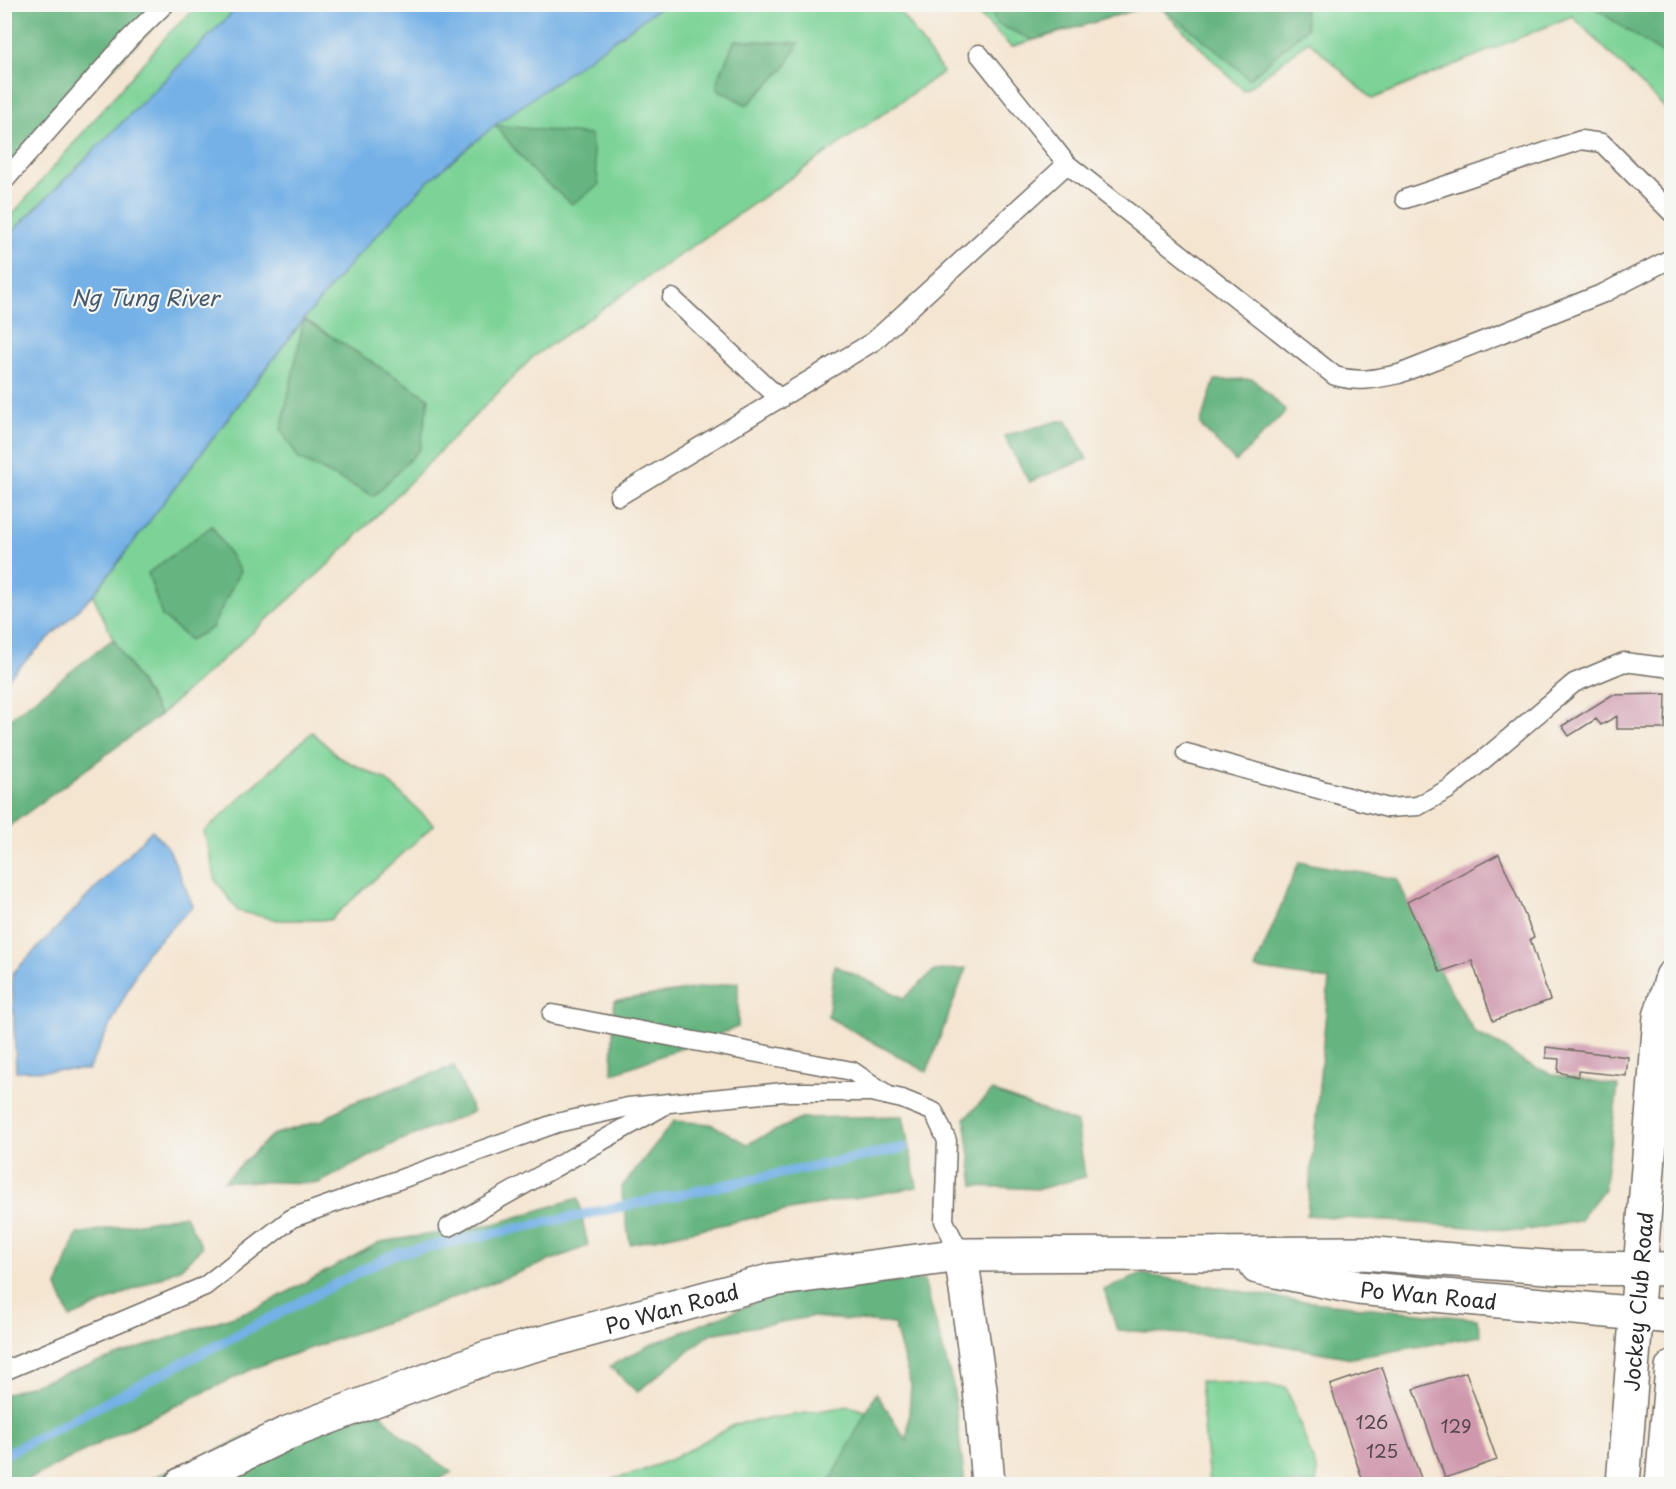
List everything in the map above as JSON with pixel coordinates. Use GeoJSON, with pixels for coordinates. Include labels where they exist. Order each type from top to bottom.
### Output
{"type":"FeatureCollection","features":[{"type":"Feature","properties":{"kind":"street","name":"Jockey Club Road"},"geometry":{"type":"LineString","coordinates":[[1623,1485],[1660,1017],[1671,977]]}},
{"type":"Feature","properties":{"kind":"street","name":"Po Wan Road"},"geometry":{"type":"LineString","coordinates":[[1188,1252],[1358,1288],[1671,1317]]}},
{"type":"Feature","properties":{"kind":"street","name":"Po Wan Road"},"geometry":{"type":"LineString","coordinates":[[182,1485],[285,1434],[486,1358],[773,1280],[961,1255],[1188,1252],[1363,1253],[1559,1268],[1671,1269]]}},
{"type":"Feature","properties":{"kind":"street"},"geometry":{"type":"LineString","coordinates":[[961,1255],[980,1389],[988,1485]]}},
{"type":"Feature","properties":{"kind":"street","name":"Jockey Club Road"},"geometry":{"type":"LineString","coordinates":[[1662,1485],[1671,1368]]}},
{"type":"Feature","properties":{"kind":"lane"},"geometry":{"type":"LineString","coordinates":[[4,182],[129,39],[165,4]]}},
{"type":"Feature","properties":{"kind":"lane"},"geometry":{"type":"LineString","coordinates":[[979,54],[1068,164],[1335,376],[1369,381],[1399,374],[1604,293],[1671,258]]}},
{"type":"Feature","properties":{"kind":"lane"},"geometry":{"type":"LineString","coordinates":[[1405,199],[1581,140],[1594,140],[1602,143],[1671,213]]}},
{"type":"Feature","properties":{"kind":"lane"},"geometry":{"type":"LineString","coordinates":[[619,496],[874,341],[1068,164]]}},
{"type":"Feature","properties":{"kind":"lane"},"geometry":{"type":"LineString","coordinates":[[672,298],[780,399]]}},
{"type":"Feature","properties":{"kind":"lane"},"geometry":{"type":"LineString","coordinates":[[1186,753],[1388,808],[1418,806],[1449,789],[1574,683],[1624,662],[1671,668]]}},
{"type":"Feature","properties":{"kind":"lane"},"geometry":{"type":"LineString","coordinates":[[552,1014],[852,1071],[889,1096]]}},
{"type":"Feature","properties":{"kind":"lane"},"geometry":{"type":"LineString","coordinates":[[4,1371],[205,1286],[292,1218],[557,1123],[628,1107],[784,1092],[871,1092],[934,1112],[943,1126],[947,1141],[944,1221],[961,1255]]}},
{"type":"Feature","properties":{"kind":"lane"},"geometry":{"type":"LineString","coordinates":[[449,1227],[669,1103]]}},
{"type":"Feature","properties":{"kind":"green space"},"geometry":{"type":"Polygon","coordinates":[[[5,5],[176,5],[40,140],[5,182],[5,5]]]}},
{"type":"Feature","properties":{"kind":"green space"},"geometry":{"type":"Polygon","coordinates":[[[199,5],[240,5],[14,230],[5,245],[5,223],[169,33],[199,5]]]}},
{"type":"Feature","properties":{"kind":"green space"},"geometry":{"type":"Polygon","coordinates":[[[663,5],[895,5],[943,72],[533,357],[328,565],[160,715],[113,639],[93,595],[304,319],[357,256],[426,183],[495,125],[663,5]]]}},
{"type":"Feature","properties":{"kind":"green space"},"geometry":{"type":"Polygon","coordinates":[[[969,5],[1152,5],[1011,47],[969,5]]]}},
{"type":"Feature","properties":{"kind":"green space"},"geometry":{"type":"Polygon","coordinates":[[[987,5],[1152,5],[1033,40],[997,24],[987,5]]]}},
{"type":"Feature","properties":{"kind":"green space"},"geometry":{"type":"Polygon","coordinates":[[[1158,5],[1671,5],[1671,114],[1572,16],[1372,99],[1309,41],[1244,91],[1158,5]]]}},
{"type":"Feature","properties":{"kind":"green space"},"geometry":{"type":"Polygon","coordinates":[[[1159,5],[1303,5],[1307,28],[1249,79],[1219,52],[1159,5]]]}},
{"type":"Feature","properties":{"kind":"green space"},"geometry":{"type":"Polygon","coordinates":[[[1590,5],[1671,5],[1671,44],[1663,54],[1590,5]]]}},
{"type":"Feature","properties":{"kind":"green space"},"geometry":{"type":"Polygon","coordinates":[[[735,40],[799,43],[784,69],[747,105],[717,89],[717,81],[735,40]]]}},
{"type":"Feature","properties":{"kind":"green space"},"geometry":{"type":"Polygon","coordinates":[[[495,125],[590,135],[599,185],[572,204],[534,173],[495,125]]]}},
{"type":"Feature","properties":{"kind":"green space"},"geometry":{"type":"Polygon","coordinates":[[[304,319],[429,398],[420,449],[374,496],[299,459],[281,430],[304,319]]]}},
{"type":"Feature","properties":{"kind":"green space"},"geometry":{"type":"Polygon","coordinates":[[[1253,379],[1286,411],[1236,462],[1200,425],[1215,380],[1253,379]]]}},
{"type":"Feature","properties":{"kind":"green space"},"geometry":{"type":"Polygon","coordinates":[[[1058,421],[1067,421],[1087,459],[1029,482],[1004,436],[1058,421]]]}},
{"type":"Feature","properties":{"kind":"green space"},"geometry":{"type":"Polygon","coordinates":[[[212,526],[240,571],[212,628],[190,640],[162,616],[148,573],[212,526]]]}},
{"type":"Feature","properties":{"kind":"green space"},"geometry":{"type":"Polygon","coordinates":[[[113,639],[160,715],[5,829],[5,722],[113,639]]]}},
{"type":"Feature","properties":{"kind":"green space"},"geometry":{"type":"Polygon","coordinates":[[[312,732],[340,758],[386,780],[434,825],[330,920],[278,920],[238,911],[216,881],[204,832],[312,732]]]}},
{"type":"Feature","properties":{"kind":"green space"},"geometry":{"type":"Polygon","coordinates":[[[1299,862],[1397,879],[1440,972],[1475,1033],[1500,1045],[1525,1063],[1555,1075],[1618,1086],[1604,1189],[1579,1221],[1521,1231],[1307,1215],[1329,980],[1255,969],[1299,862]]]}},
{"type":"Feature","properties":{"kind":"green space"},"geometry":{"type":"Polygon","coordinates":[[[834,965],[904,998],[934,971],[966,968],[927,1072],[828,1017],[834,965]]]}},
{"type":"Feature","properties":{"kind":"green space"},"geometry":{"type":"Polygon","coordinates":[[[738,982],[738,1027],[612,1074],[614,1001],[738,982]]]}},
{"type":"Feature","properties":{"kind":"green space"},"geometry":{"type":"Polygon","coordinates":[[[454,1066],[473,1112],[399,1141],[319,1183],[224,1181],[272,1135],[323,1120],[347,1105],[454,1066]]]}},
{"type":"Feature","properties":{"kind":"green space"},"geometry":{"type":"Polygon","coordinates":[[[992,1091],[1077,1123],[1085,1177],[1039,1189],[974,1186],[965,1118],[992,1091]]]}},
{"type":"Feature","properties":{"kind":"green space"},"geometry":{"type":"Polygon","coordinates":[[[903,1116],[917,1187],[809,1206],[630,1244],[621,1188],[674,1121],[711,1124],[747,1144],[803,1118],[903,1116]]]}},
{"type":"Feature","properties":{"kind":"green space"},"geometry":{"type":"Polygon","coordinates":[[[578,1198],[588,1246],[424,1309],[259,1366],[133,1426],[20,1484],[5,1484],[5,1394],[260,1307],[380,1242],[491,1225],[578,1198]]]}},
{"type":"Feature","properties":{"kind":"green space"},"geometry":{"type":"Polygon","coordinates":[[[185,1215],[202,1247],[181,1268],[70,1318],[57,1287],[77,1234],[185,1215]]]}},
{"type":"Feature","properties":{"kind":"green space"},"geometry":{"type":"Polygon","coordinates":[[[1142,1274],[1284,1299],[1477,1319],[1481,1336],[1352,1358],[1234,1337],[1117,1330],[1104,1290],[1142,1274]]]}},
{"type":"Feature","properties":{"kind":"green space"},"geometry":{"type":"Polygon","coordinates":[[[924,1280],[953,1386],[965,1484],[829,1484],[876,1393],[907,1441],[911,1385],[894,1324],[811,1317],[710,1334],[637,1392],[610,1366],[650,1345],[794,1287],[924,1280]]]}},
{"type":"Feature","properties":{"kind":"green space"},"geometry":{"type":"Polygon","coordinates":[[[1200,1381],[1286,1387],[1317,1471],[1317,1484],[1209,1484],[1200,1381]]]}},
{"type":"Feature","properties":{"kind":"green space"},"geometry":{"type":"Polygon","coordinates":[[[358,1389],[401,1435],[452,1472],[431,1484],[151,1484],[152,1478],[358,1389]]]}},
{"type":"Feature","properties":{"kind":"green space"},"geometry":{"type":"Polygon","coordinates":[[[849,1406],[875,1414],[882,1484],[594,1484],[636,1473],[674,1458],[735,1424],[849,1406]]]}},
{"type":"Feature","properties":{"kind":"water","name":"Ng Tung River"},"geometry":{"type":"Polygon","coordinates":[[[240,5],[663,5],[495,125],[426,183],[357,256],[304,319],[93,595],[5,681],[5,245],[14,230],[240,5]]]}},
{"type":"Feature","properties":{"kind":"water"},"geometry":{"type":"Polygon","coordinates":[[[152,830],[169,849],[193,906],[146,953],[88,1070],[16,1071],[12,974],[152,830]]]}},
{"type":"Feature","properties":{"kind":"building"},"geometry":{"type":"Polygon","coordinates":[[[1666,694],[1665,729],[1617,729],[1617,716],[1601,725],[1596,719],[1569,736],[1562,726],[1612,695],[1666,694]]]}},
{"type":"Feature","properties":{"kind":"building"},"geometry":{"type":"Polygon","coordinates":[[[1499,854],[1534,937],[1530,939],[1550,1000],[1493,1021],[1472,961],[1440,972],[1407,902],[1499,854]]]}},
{"type":"Feature","properties":{"kind":"building"},"geometry":{"type":"Polygon","coordinates":[[[1546,1047],[1628,1057],[1626,1076],[1578,1071],[1578,1077],[1558,1072],[1559,1059],[1546,1058],[1546,1047]]]}},
{"type":"Feature","properties":{"kind":"building"},"geometry":{"type":"Polygon","coordinates":[[[1382,1367],[1423,1484],[1364,1484],[1330,1385],[1382,1367]]]}},
{"type":"Feature","properties":{"kind":"building"},"geometry":{"type":"Polygon","coordinates":[[[1466,1372],[1497,1460],[1445,1478],[1414,1389],[1466,1372]]]}},
{"type":"Feature","properties":{"kind":"building"},"geometry":{"type":"Polygon","coordinates":[[[1503,1477],[1505,1484],[1483,1484],[1503,1477]]]}},
{"type":"Feature","properties":{"kind":"waterway"},"geometry":{"type":"LineString","coordinates":[[4,1455],[394,1254],[903,1148]]}}]}
